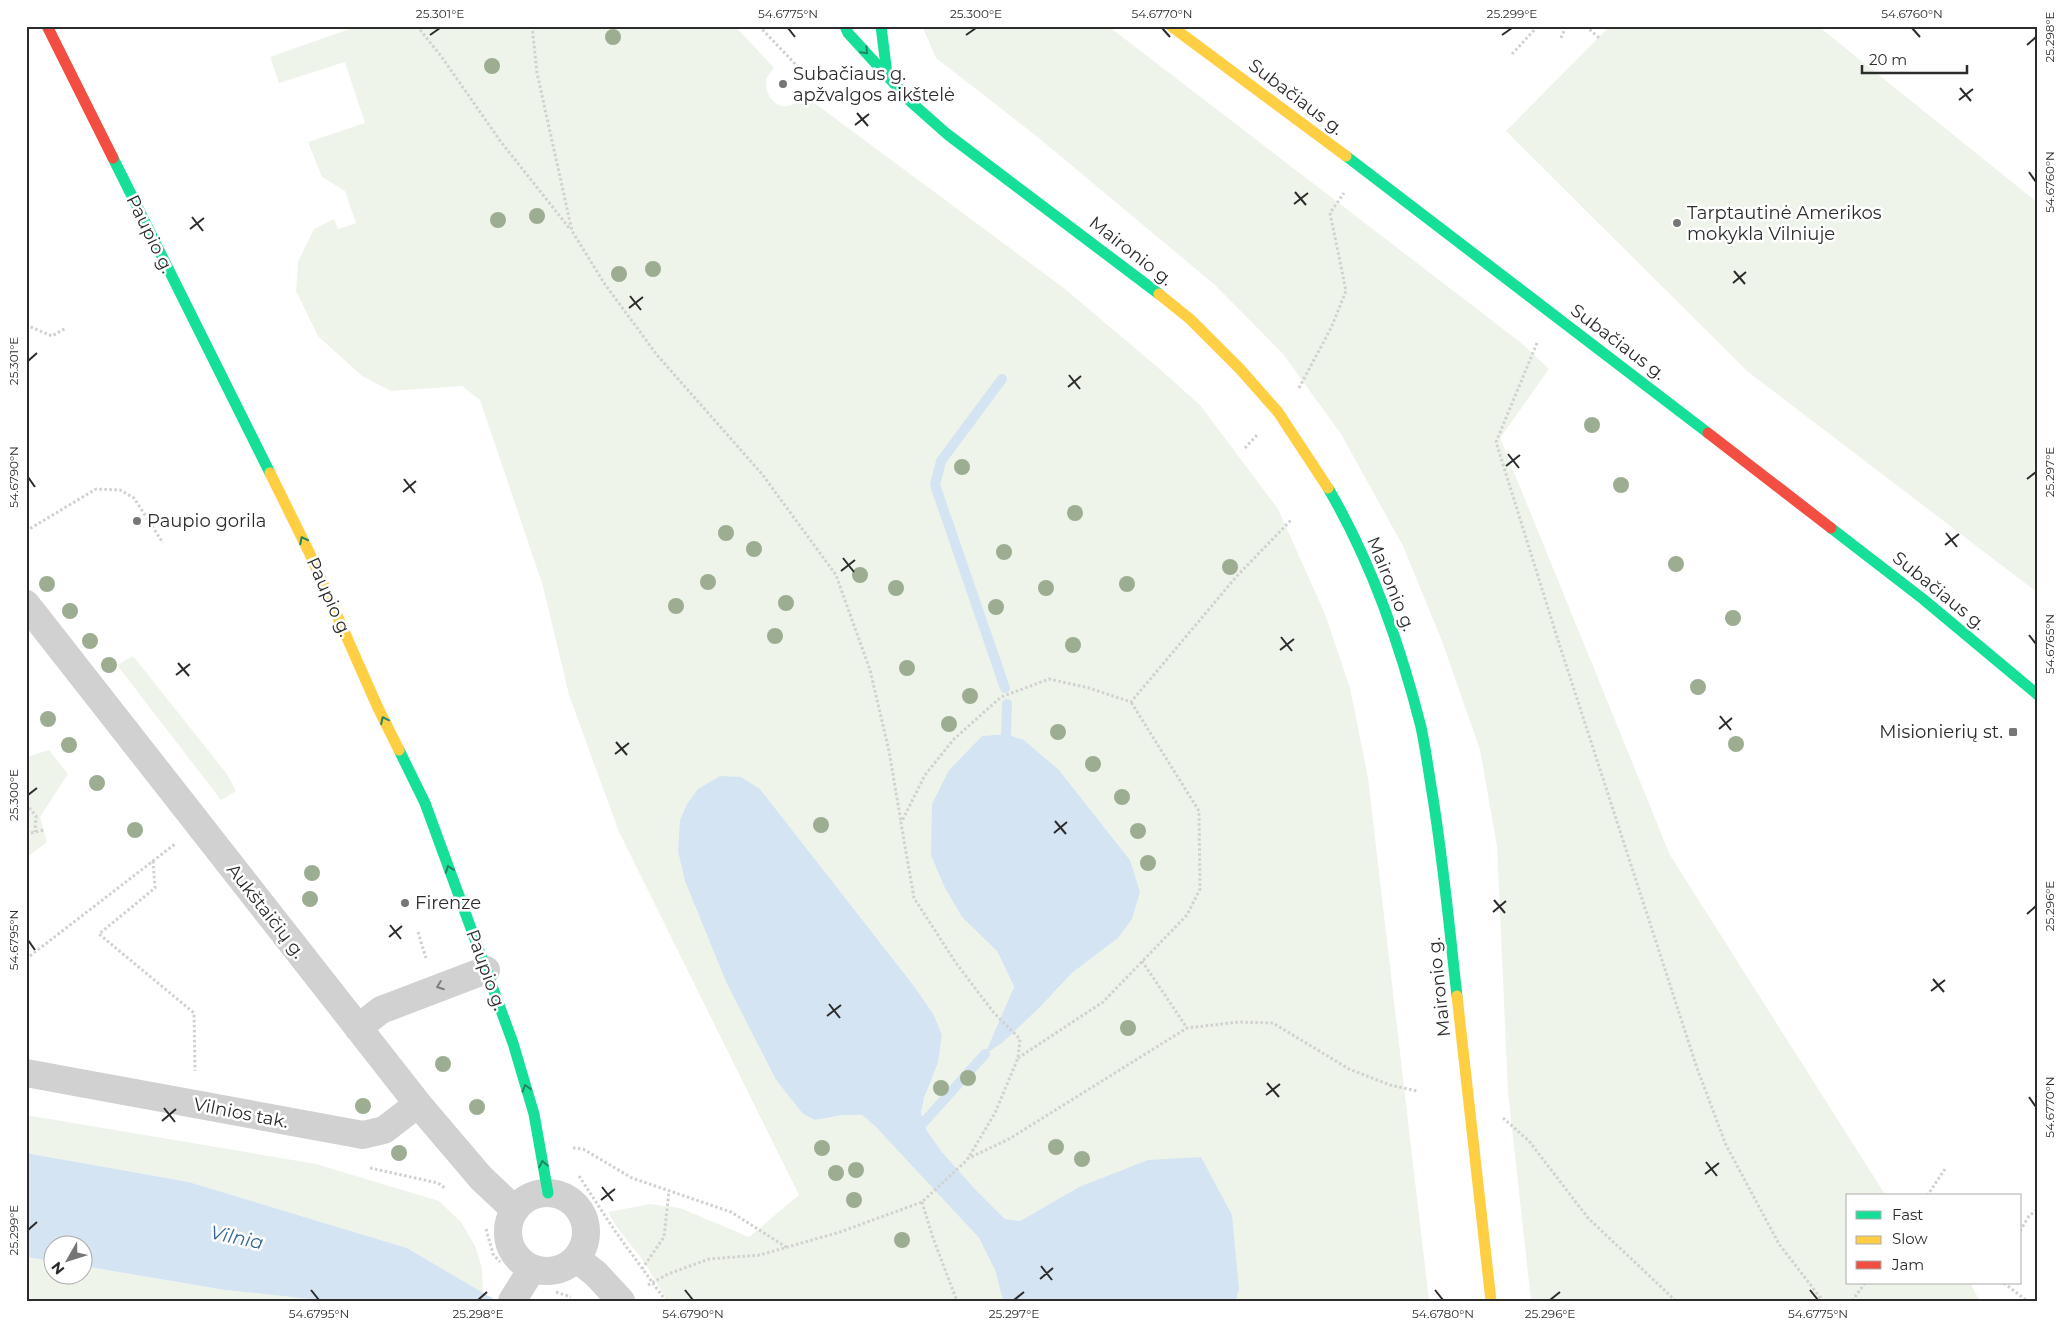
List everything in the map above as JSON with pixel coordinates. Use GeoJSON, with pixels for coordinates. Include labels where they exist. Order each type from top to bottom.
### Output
{"type":"FeatureCollection","features":[{"type":"Feature","properties":{"kind":"main road","name":"Paupio g."},"geometry":{"type":"LineString","coordinates":[[47,26],[309,552],[378,708],[425,803],[512,1043],[534,1114],[548,1194]]}},
{"type":"Feature","properties":{"kind":"main road","name":"Maironio g."},"geometry":{"type":"LineString","coordinates":[[845,26],[848,33],[912,103],[947,134],[1126,268],[1190,319],[1240,369],[1278,412],[1312,462],[1346,519],[1376,586],[1421,728],[1438,828],[1491,1301]]}},
{"type":"Feature","properties":{"kind":"main road"},"geometry":{"type":"LineString","coordinates":[[881,26],[887,74]]}},
{"type":"Feature","properties":{"kind":"main road","name":"Subačiaus g."},"geometry":{"type":"LineString","coordinates":[[1171,26],[1360,166],[1923,599],[2038,695]]}},
{"type":"Feature","properties":{"kind":"street","name":"Aukštaičių g."},"geometry":{"type":"LineString","coordinates":[[26,604],[418,1104],[481,1178],[515,1210]]}},
{"type":"Feature","properties":{"kind":"street"},"geometry":{"type":"LineString","coordinates":[[358,1028],[380,1010],[436,987],[486,970]]}},
{"type":"Feature","properties":{"kind":"street","name":"Vilnios tak."},"geometry":{"type":"LineString","coordinates":[[26,1073],[363,1135],[384,1130],[418,1104]]}},
{"type":"Feature","properties":{"kind":"street"},"geometry":{"type":"LineString","coordinates":[[548,1194],[560,1196],[571,1202],[579,1211],[584,1222],[586,1235],[583,1247],[576,1258],[556,1270],[544,1271],[532,1269],[516,1256],[508,1238],[510,1218],[515,1210],[524,1201],[535,1195],[548,1194]]}},
{"type":"Feature","properties":{"kind":"street"},"geometry":{"type":"LineString","coordinates":[[576,1258],[596,1274],[620,1301]]}},
{"type":"Feature","properties":{"kind":"street"},"geometry":{"type":"LineString","coordinates":[[513,1299],[532,1269]]}},
{"type":"Feature","properties":{"kind":"path"},"geometry":{"type":"LineString","coordinates":[[417,26],[441,56],[501,142],[572,231],[604,283],[657,356],[762,474],[836,575],[870,670],[889,751],[914,898],[956,963],[994,1013],[1020,1039],[1018,1058],[995,1113],[967,1160]]}},
{"type":"Feature","properties":{"kind":"path"},"geometry":{"type":"LineString","coordinates":[[532,26],[537,73],[572,231]]}},
{"type":"Feature","properties":{"kind":"path"},"geometry":{"type":"LineString","coordinates":[[758,26],[799,68]]}},
{"type":"Feature","properties":{"kind":"path"},"geometry":{"type":"LineString","coordinates":[[1512,54],[1538,26]]}},
{"type":"Feature","properties":{"kind":"path"},"geometry":{"type":"LineString","coordinates":[[1561,38],[1566,26]]}},
{"type":"Feature","properties":{"kind":"path"},"geometry":{"type":"LineString","coordinates":[[1586,26],[1599,38]]}},
{"type":"Feature","properties":{"kind":"path"},"geometry":{"type":"LineString","coordinates":[[1245,448],[1300,386],[1331,328],[1346,291],[1330,213]]}},
{"type":"Feature","properties":{"kind":"path"},"geometry":{"type":"LineString","coordinates":[[26,325],[52,336],[66,328]]}},
{"type":"Feature","properties":{"kind":"path"},"geometry":{"type":"LineString","coordinates":[[1537,343],[1496,442],[1557,637],[1697,1068],[1726,1145],[1779,1244],[1823,1301]]}},
{"type":"Feature","properties":{"kind":"path"},"geometry":{"type":"LineString","coordinates":[[26,531],[96,489],[120,490],[134,498],[163,543]]}},
{"type":"Feature","properties":{"kind":"path"},"geometry":{"type":"LineString","coordinates":[[1131,702],[1236,577],[1292,519]]}},
{"type":"Feature","properties":{"kind":"path"},"geometry":{"type":"LineString","coordinates":[[901,823],[925,775],[954,739],[1001,697],[1049,680],[1089,688],[1131,702],[1199,811],[1200,889],[1187,916],[1103,1002],[1018,1058]]}},
{"type":"Feature","properties":{"kind":"path"},"geometry":{"type":"LineString","coordinates":[[26,804],[36,816],[35,832]]}},
{"type":"Feature","properties":{"kind":"path"},"geometry":{"type":"LineString","coordinates":[[26,959],[199,825]]}},
{"type":"Feature","properties":{"kind":"path"},"geometry":{"type":"LineString","coordinates":[[26,834],[44,830]]}},
{"type":"Feature","properties":{"kind":"path"},"geometry":{"type":"LineString","coordinates":[[153,861],[155,888],[99,934],[194,1013],[196,1080],[193,1104]]}},
{"type":"Feature","properties":{"kind":"path"},"geometry":{"type":"LineString","coordinates":[[1142,961],[1187,1028]]}},
{"type":"Feature","properties":{"kind":"path"},"geometry":{"type":"LineString","coordinates":[[666,1301],[651,1282],[668,1274],[709,1259],[760,1255],[786,1248],[840,1232],[922,1202],[967,1160],[1008,1139],[1187,1028],[1239,1022],[1273,1023],[1349,1069],[1390,1085],[1417,1091]]}},
{"type":"Feature","properties":{"kind":"path"},"geometry":{"type":"LineString","coordinates":[[1468,1087],[1529,1141],[1588,1218],[1676,1301]]}},
{"type":"Feature","properties":{"kind":"path"},"geometry":{"type":"LineString","coordinates":[[563,1147],[583,1149],[632,1178],[731,1212],[786,1248]]}},
{"type":"Feature","properties":{"kind":"path"},"geometry":{"type":"LineString","coordinates":[[1928,1194],[1945,1169]]}},
{"type":"Feature","properties":{"kind":"path"},"geometry":{"type":"LineString","coordinates":[[642,1269],[664,1237],[669,1191]]}},
{"type":"Feature","properties":{"kind":"path"},"geometry":{"type":"LineString","coordinates":[[922,1202],[933,1238],[957,1301]]}},
{"type":"Feature","properties":{"kind":"path"},"geometry":{"type":"LineString","coordinates":[[2022,1228],[2029,1216],[2038,1209]]}},
{"type":"Feature","properties":{"kind":"path"},"geometry":{"type":"LineString","coordinates":[[1852,1301],[1864,1284]]}},
{"type":"Feature","properties":{"kind":"path"},"geometry":{"type":"LineString","coordinates":[[2005,1284],[2027,1301]]}},
{"type":"Feature","properties":{"kind":"shaded area"},"geometry":{"type":"Polygon","coordinates":[[[358,26],[735,26],[774,68],[766,82],[766,87],[773,101],[781,106],[786,106],[797,103],[805,96],[1065,289],[1200,405],[1278,509],[1325,614],[1350,688],[1368,778],[1429,1301],[1236,1301],[1239,1289],[1079,1187],[1020,1221],[1005,1219],[942,1152],[927,1131],[921,1113],[924,1098],[938,1063],[942,1035],[934,1015],[914,986],[760,789],[727,984],[776,1080],[803,1114],[815,1120],[843,1115],[862,1115],[875,1126],[979,1238],[995,1270],[1003,1301],[667,1301],[645,1263],[616,1226],[608,1212],[650,1204],[680,1208],[749,1237],[799,1195],[619,832],[569,695],[543,586],[480,400],[462,386],[391,391],[362,376],[318,336],[296,291],[298,262],[314,229],[334,219],[338,229],[356,223],[345,191],[322,177],[308,142],[365,123],[345,62],[279,83],[270,57],[358,26]],[[1006,734],[982,736],[949,770],[997,951],[1014,988],[986,1052],[1041,1006],[1072,973],[1118,938],[1130,860],[1059,770],[1024,740],[1006,734]]]}},
{"type":"Feature","properties":{"kind":"shaded area"},"geometry":{"type":"Polygon","coordinates":[[[922,26],[1108,26],[1520,342],[1549,369],[1500,438],[1670,855],[1885,1194],[1846,1194],[1846,1284],[1971,1284],[1980,1301],[1531,1301],[1508,1092],[1497,846],[1480,750],[1442,641],[1403,546],[1341,434],[1283,354],[1215,285],[1040,139],[936,58],[922,26]]]}},
{"type":"Feature","properties":{"kind":"shaded area"},"geometry":{"type":"Polygon","coordinates":[[[1606,26],[1818,26],[2038,203],[2038,396],[2035,399],[2038,402],[2038,593],[1747,371],[1506,131],[1608,28],[1606,26]]]}},
{"type":"Feature","properties":{"kind":"shaded area"},"geometry":{"type":"Polygon","coordinates":[[[133,656],[227,774],[236,791],[221,800],[117,665],[133,656]]]}},
{"type":"Feature","properties":{"kind":"shaded area"},"geometry":{"type":"Polygon","coordinates":[[[49,750],[68,774],[40,817],[47,842],[26,858],[26,757],[49,750]]]}},
{"type":"Feature","properties":{"kind":"shaded area"},"geometry":{"type":"Polygon","coordinates":[[[26,1115],[316,1164],[439,1201],[461,1222],[475,1246],[482,1268],[483,1293],[407,1248],[189,1182],[26,1153],[26,1115]]]}},
{"type":"Feature","properties":{"kind":"shaded area"},"geometry":{"type":"Polygon","coordinates":[[[26,1257],[42,1259],[42,1284],[92,1284],[92,1268],[225,1290],[328,1301],[26,1301],[26,1257]]]}},
{"type":"Feature","properties":{"kind":"water"},"geometry":{"type":"Polygon","coordinates":[[[1006,734],[1024,740],[1059,770],[1130,860],[1140,892],[1132,919],[1118,938],[1072,973],[1002,1043],[985,1054],[1014,987],[997,951],[962,917],[944,886],[931,855],[932,804],[949,770],[982,736],[1006,734]]]}},
{"type":"Feature","properties":{"kind":"water"},"geometry":{"type":"Polygon","coordinates":[[[720,776],[741,777],[760,789],[914,986],[934,1015],[942,1035],[938,1063],[924,1098],[921,1113],[927,1131],[942,1152],[975,1189],[1005,1219],[1020,1221],[1079,1187],[1148,1160],[1201,1157],[1232,1215],[1239,1289],[1236,1301],[1003,1301],[995,1270],[979,1238],[875,1126],[862,1115],[843,1115],[815,1120],[803,1114],[776,1080],[727,984],[685,881],[678,851],[680,820],[687,804],[698,789],[720,776]]]}},
{"type":"Feature","properties":{"kind":"water","name":"Vilnia"},"geometry":{"type":"Polygon","coordinates":[[[26,1153],[189,1182],[407,1248],[497,1301],[328,1301],[225,1290],[92,1268],[92,1234],[42,1234],[42,1259],[26,1257],[26,1153]]]}},
{"type":"Feature","properties":{"kind":"waterway"},"geometry":{"type":"LineString","coordinates":[[1002,379],[941,461],[935,485],[1005,688]]}},
{"type":"Feature","properties":{"kind":"waterway"},"geometry":{"type":"LineString","coordinates":[[1006,734],[1007,704]]}},
{"type":"Feature","properties":{"kind":"waterway"},"geometry":{"type":"LineString","coordinates":[[924,1122],[985,1054]]}},
{"type":"Feature","properties":{"kind":"traffic: fast"},"geometry":{"type":"LineString","coordinates":[[845,26],[848,33],[912,103],[947,134],[1159,294]]}},
{"type":"Feature","properties":{"kind":"traffic: fast"},"geometry":{"type":"LineString","coordinates":[[881,26],[887,74]]}},
{"type":"Feature","properties":{"kind":"traffic: fast"},"geometry":{"type":"LineString","coordinates":[[1346,156],[1708,433]]}},
{"type":"Feature","properties":{"kind":"traffic: fast"},"geometry":{"type":"LineString","coordinates":[[113,158],[270,473]]}},
{"type":"Feature","properties":{"kind":"traffic: fast"},"geometry":{"type":"LineString","coordinates":[[1328,488],[1358,544],[1383,604],[1404,665],[1421,727],[1439,838],[1457,996]]}},
{"type":"Feature","properties":{"kind":"traffic: fast"},"geometry":{"type":"LineString","coordinates":[[1831,528],[1923,599],[2038,695]]}},
{"type":"Feature","properties":{"kind":"traffic: fast"},"geometry":{"type":"LineString","coordinates":[[399,750],[425,803],[513,1043],[534,1114],[548,1193]]}},
{"type":"Feature","properties":{"kind":"traffic: slow"},"geometry":{"type":"LineString","coordinates":[[1171,26],[1346,156]]}},
{"type":"Feature","properties":{"kind":"traffic: slow"},"geometry":{"type":"LineString","coordinates":[[1159,294],[1190,319],[1240,369],[1278,412],[1328,488]]}},
{"type":"Feature","properties":{"kind":"traffic: slow"},"geometry":{"type":"LineString","coordinates":[[270,473],[309,552],[378,708],[399,750]]}},
{"type":"Feature","properties":{"kind":"traffic: slow"},"geometry":{"type":"LineString","coordinates":[[1457,996],[1491,1301]]}},
{"type":"Feature","properties":{"kind":"traffic: jam"},"geometry":{"type":"LineString","coordinates":[[47,26],[113,158]]}},
{"type":"Feature","properties":{"kind":"traffic: jam"},"geometry":{"type":"LineString","coordinates":[[1708,433],[1831,528]]}},
{"type":"Feature","properties":{"kind":"place","name":"Subačiaus g. apžvalgos aikštelė"},"geometry":{"type":"Point","coordinates":[783,84]}},
{"type":"Feature","properties":{"kind":"place","name":"Tarptautinė Amerikos mokykla Vilniuje"},"geometry":{"type":"Point","coordinates":[1677,223]}},
{"type":"Feature","properties":{"kind":"place","name":"Paupio gorila"},"geometry":{"type":"Point","coordinates":[137,521]}},
{"type":"Feature","properties":{"kind":"place","name":"Misionierių st."},"geometry":{"type":"Point","coordinates":[2013,732]}},
{"type":"Feature","properties":{"kind":"place","name":"Firenze"},"geometry":{"type":"Point","coordinates":[405,903]}}]}
